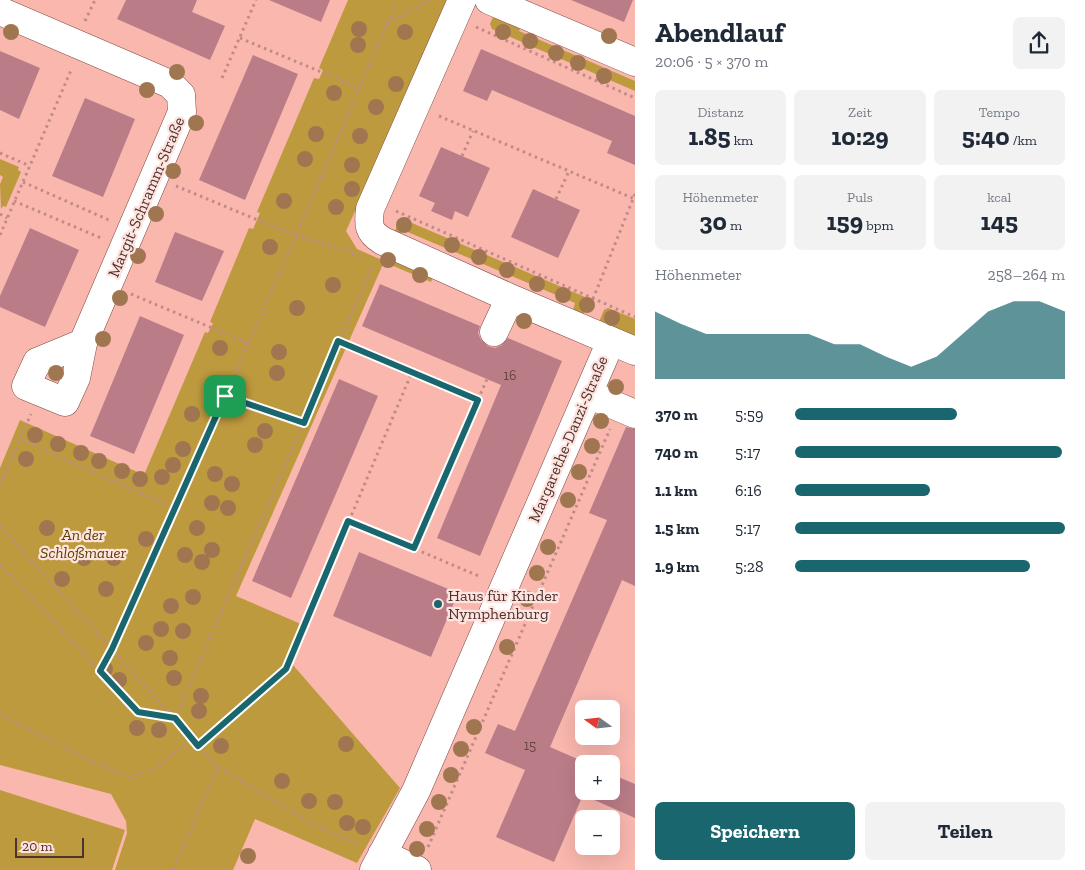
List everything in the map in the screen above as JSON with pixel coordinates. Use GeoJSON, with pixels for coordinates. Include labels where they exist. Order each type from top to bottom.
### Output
{"type":"FeatureCollection","features":[{"type":"Feature","properties":{"kind":"street","name":"Margarethe-Danzi-Straße"},"geometry":{"type":"LineString","coordinates":[[373,857],[416,791],[588,394],[623,346],[383,241],[374,236],[368,225],[370,209],[462,0]]}},
{"type":"Feature","properties":{"kind":"street"},"geometry":{"type":"LineString","coordinates":[[489,0],[635,62]]}},
{"type":"Feature","properties":{"kind":"street","name":"Margit-Schramm-Straße"},"geometry":{"type":"LineString","coordinates":[[0,11],[170,84],[181,95],[182,112],[83,343]]}},
{"type":"Feature","properties":{"kind":"street"},"geometry":{"type":"LineString","coordinates":[[494,332],[510,298]]}},
{"type":"Feature","properties":{"kind":"street"},"geometry":{"type":"LineString","coordinates":[[588,394],[627,411]]}},
{"type":"Feature","properties":{"kind":"street"},"geometry":{"type":"LineString","coordinates":[[373,857],[414,869]]}},
{"type":"Feature","properties":{"kind":"path"},"geometry":{"type":"LineString","coordinates":[[222,78],[256,0]]}},
{"type":"Feature","properties":{"kind":"path"},"geometry":{"type":"LineString","coordinates":[[100,671],[112,649],[296,236],[397,0]]}},
{"type":"Feature","properties":{"kind":"path"},"geometry":{"type":"LineString","coordinates":[[387,24],[429,0]]}},
{"type":"Feature","properties":{"kind":"path"},"geometry":{"type":"LineString","coordinates":[[474,26],[635,98]]}},
{"type":"Feature","properties":{"kind":"path"},"geometry":{"type":"LineString","coordinates":[[240,38],[359,88]]}},
{"type":"Feature","properties":{"kind":"path"},"geometry":{"type":"LineString","coordinates":[[0,235],[73,66],[79,45]]}},
{"type":"Feature","properties":{"kind":"path"},"geometry":{"type":"LineString","coordinates":[[436,115],[634,199]]}},
{"type":"Feature","properties":{"kind":"path"},"geometry":{"type":"LineString","coordinates":[[462,156],[473,131]]}},
{"type":"Feature","properties":{"kind":"path"},"geometry":{"type":"LineString","coordinates":[[0,153],[30,166]]}},
{"type":"Feature","properties":{"kind":"path"},"geometry":{"type":"LineString","coordinates":[[556,199],[569,171]]}},
{"type":"Feature","properties":{"kind":"path"},"geometry":{"type":"LineString","coordinates":[[23,182],[128,239]]}},
{"type":"Feature","properties":{"kind":"path"},"geometry":{"type":"LineString","coordinates":[[176,186],[296,236],[338,248]]}},
{"type":"Feature","properties":{"kind":"path"},"geometry":{"type":"LineString","coordinates":[[593,299],[635,194]]}},
{"type":"Feature","properties":{"kind":"path"},"geometry":{"type":"LineString","coordinates":[[14,202],[128,239]]}},
{"type":"Feature","properties":{"kind":"path"},"geometry":{"type":"LineString","coordinates":[[399,202],[395,211],[635,317]]}},
{"type":"Feature","properties":{"kind":"path"},"geometry":{"type":"LineString","coordinates":[[0,214],[8,218]]}},
{"type":"Feature","properties":{"kind":"path"},"geometry":{"type":"LineString","coordinates":[[346,250],[382,267]]}},
{"type":"Feature","properties":{"kind":"path"},"geometry":{"type":"LineString","coordinates":[[175,718],[373,263]]}},
{"type":"Feature","properties":{"kind":"path"},"geometry":{"type":"LineString","coordinates":[[129,293],[248,343]]}},
{"type":"Feature","properties":{"kind":"path"},"geometry":{"type":"LineString","coordinates":[[338,341],[478,400]]}},
{"type":"Feature","properties":{"kind":"path"},"geometry":{"type":"LineString","coordinates":[[198,746],[286,669],[412,372]]}},
{"type":"Feature","properties":{"kind":"path"},"geometry":{"type":"LineString","coordinates":[[414,548],[487,379]]}},
{"type":"Feature","properties":{"kind":"path"},"geometry":{"type":"LineString","coordinates":[[225,396],[304,423]]}},
{"type":"Feature","properties":{"kind":"path"},"geometry":{"type":"LineString","coordinates":[[414,869],[426,852],[627,411]]}},
{"type":"Feature","properties":{"kind":"path"},"geometry":{"type":"LineString","coordinates":[[0,485],[20,439],[174,508]]}},
{"type":"Feature","properties":{"kind":"path"},"geometry":{"type":"LineString","coordinates":[[348,521],[486,579]]}},
{"type":"Feature","properties":{"kind":"path"},"geometry":{"type":"LineString","coordinates":[[0,526],[218,767],[373,857]]}},
{"type":"Feature","properties":{"kind":"path"},"geometry":{"type":"LineString","coordinates":[[0,564],[138,712],[175,718]]}},
{"type":"Feature","properties":{"kind":"path"},"geometry":{"type":"LineString","coordinates":[[0,714],[87,759],[129,777],[156,768],[192,738]]}},
{"type":"Feature","properties":{"kind":"path"},"geometry":{"type":"LineString","coordinates":[[173,870],[218,767]]}},
{"type":"Feature","properties":{"kind":"green space","name":"An der Schloßmauer"},"geometry":{"type":"Polygon","coordinates":[[[348,0],[451,0],[346,231],[357,249],[382,260],[385,254],[434,275],[431,282],[384,262],[236,596],[301,624],[286,657],[400,788],[357,863],[255,819],[233,870],[115,870],[127,833],[126,821],[111,794],[0,765],[0,468],[20,420],[144,475],[205,332],[208,333],[213,323],[210,322],[249,228],[253,229],[260,213],[257,212],[314,78],[319,79],[323,70],[319,68],[348,0]]]}},
{"type":"Feature","properties":{"kind":"green space"},"geometry":{"type":"Polygon","coordinates":[[[495,12],[522,24],[519,31],[635,81],[635,91],[492,29],[490,24],[495,12]]]}},
{"type":"Feature","properties":{"kind":"green space"},"geometry":{"type":"Polygon","coordinates":[[[0,159],[19,167],[18,170],[21,172],[6,207],[3,206],[1,209],[0,184],[3,177],[0,175],[0,159]]]}},
{"type":"Feature","properties":{"kind":"green space"},"geometry":{"type":"Polygon","coordinates":[[[401,220],[405,220],[585,297],[589,302],[583,315],[573,310],[575,303],[403,230],[400,236],[394,232],[401,220]]]}},
{"type":"Feature","properties":{"kind":"green space"},"geometry":{"type":"Polygon","coordinates":[[[608,308],[635,319],[635,337],[599,322],[604,310],[608,308]]]}},
{"type":"Feature","properties":{"kind":"green space"},"geometry":{"type":"Polygon","coordinates":[[[0,790],[125,830],[112,870],[0,870],[0,790]]]}},
{"type":"Feature","properties":{"kind":"building"},"geometry":{"type":"Polygon","coordinates":[[[126,0],[197,0],[192,12],[225,26],[210,60],[117,19],[126,0]]]}},
{"type":"Feature","properties":{"kind":"building"},"geometry":{"type":"Polygon","coordinates":[[[269,0],[330,0],[321,22],[269,0]]]}},
{"type":"Feature","properties":{"kind":"building"},"geometry":{"type":"Polygon","coordinates":[[[571,0],[633,0],[624,22],[571,0]]]}},
{"type":"Feature","properties":{"kind":"building"},"geometry":{"type":"Polygon","coordinates":[[[481,49],[635,116],[635,165],[607,153],[612,141],[492,90],[487,101],[463,91],[481,49]]]}},
{"type":"Feature","properties":{"kind":"building"},"geometry":{"type":"Polygon","coordinates":[[[0,51],[40,68],[19,119],[0,110],[0,51]]]}},
{"type":"Feature","properties":{"kind":"building"},"geometry":{"type":"Polygon","coordinates":[[[253,55],[298,74],[245,200],[199,180],[253,55]]]}},
{"type":"Feature","properties":{"kind":"building"},"geometry":{"type":"Polygon","coordinates":[[[85,98],[135,119],[103,197],[52,176],[85,98]]]}},
{"type":"Feature","properties":{"kind":"building"},"geometry":{"type":"Polygon","coordinates":[[[441,147],[490,168],[468,217],[455,211],[452,220],[431,211],[435,203],[419,196],[441,147]]]}},
{"type":"Feature","properties":{"kind":"building"},"geometry":{"type":"Polygon","coordinates":[[[533,189],[580,210],[558,258],[511,237],[533,189]]]}},
{"type":"Feature","properties":{"kind":"building"},"geometry":{"type":"Polygon","coordinates":[[[30,228],[79,250],[45,327],[0,307],[0,296],[30,228]]]}},
{"type":"Feature","properties":{"kind":"building"},"geometry":{"type":"Polygon","coordinates":[[[175,232],[224,251],[202,301],[155,282],[175,232]]]}},
{"type":"Feature","properties":{"kind":"building"},"geometry":{"type":"Polygon","coordinates":[[[380,284],[480,326],[478,333],[481,340],[488,346],[495,348],[502,345],[508,338],[562,361],[480,556],[437,538],[501,385],[362,326],[380,284]]]}},
{"type":"Feature","properties":{"kind":"building"},"geometry":{"type":"Polygon","coordinates":[[[140,316],[184,335],[134,454],[90,436],[140,316]]]}},
{"type":"Feature","properties":{"kind":"building"},"geometry":{"type":"Polygon","coordinates":[[[339,379],[378,396],[291,598],[252,581],[339,379]]]}},
{"type":"Feature","properties":{"kind":"building"},"geometry":{"type":"Polygon","coordinates":[[[626,427],[635,429],[635,586],[622,580],[550,747],[575,758],[575,800],[581,800],[554,862],[496,837],[525,770],[485,753],[498,724],[515,731],[607,520],[589,513],[626,427]]]}},
{"type":"Feature","properties":{"kind":"building"},"geometry":{"type":"Polygon","coordinates":[[[359,552],[458,593],[431,657],[333,616],[359,552]]]}},
{"type":"Feature","properties":{"kind":"building"},"geometry":{"type":"Polygon","coordinates":[[[620,778],[635,784],[635,818],[594,800],[620,800],[620,778]]]}},
{"type":"Feature","properties":{"kind":"place","name":"Haus für Kinder Nymphenburg"},"geometry":{"type":"Point","coordinates":[438,604]}},
{"type":"Feature","properties":{"kind":"route"},"geometry":{"type":"LineString","coordinates":[[338,341],[478,400],[414,548],[348,521],[286,669],[198,746],[175,718],[138,712],[100,671],[112,649],[225,396],[304,423],[338,341]]}}]}
